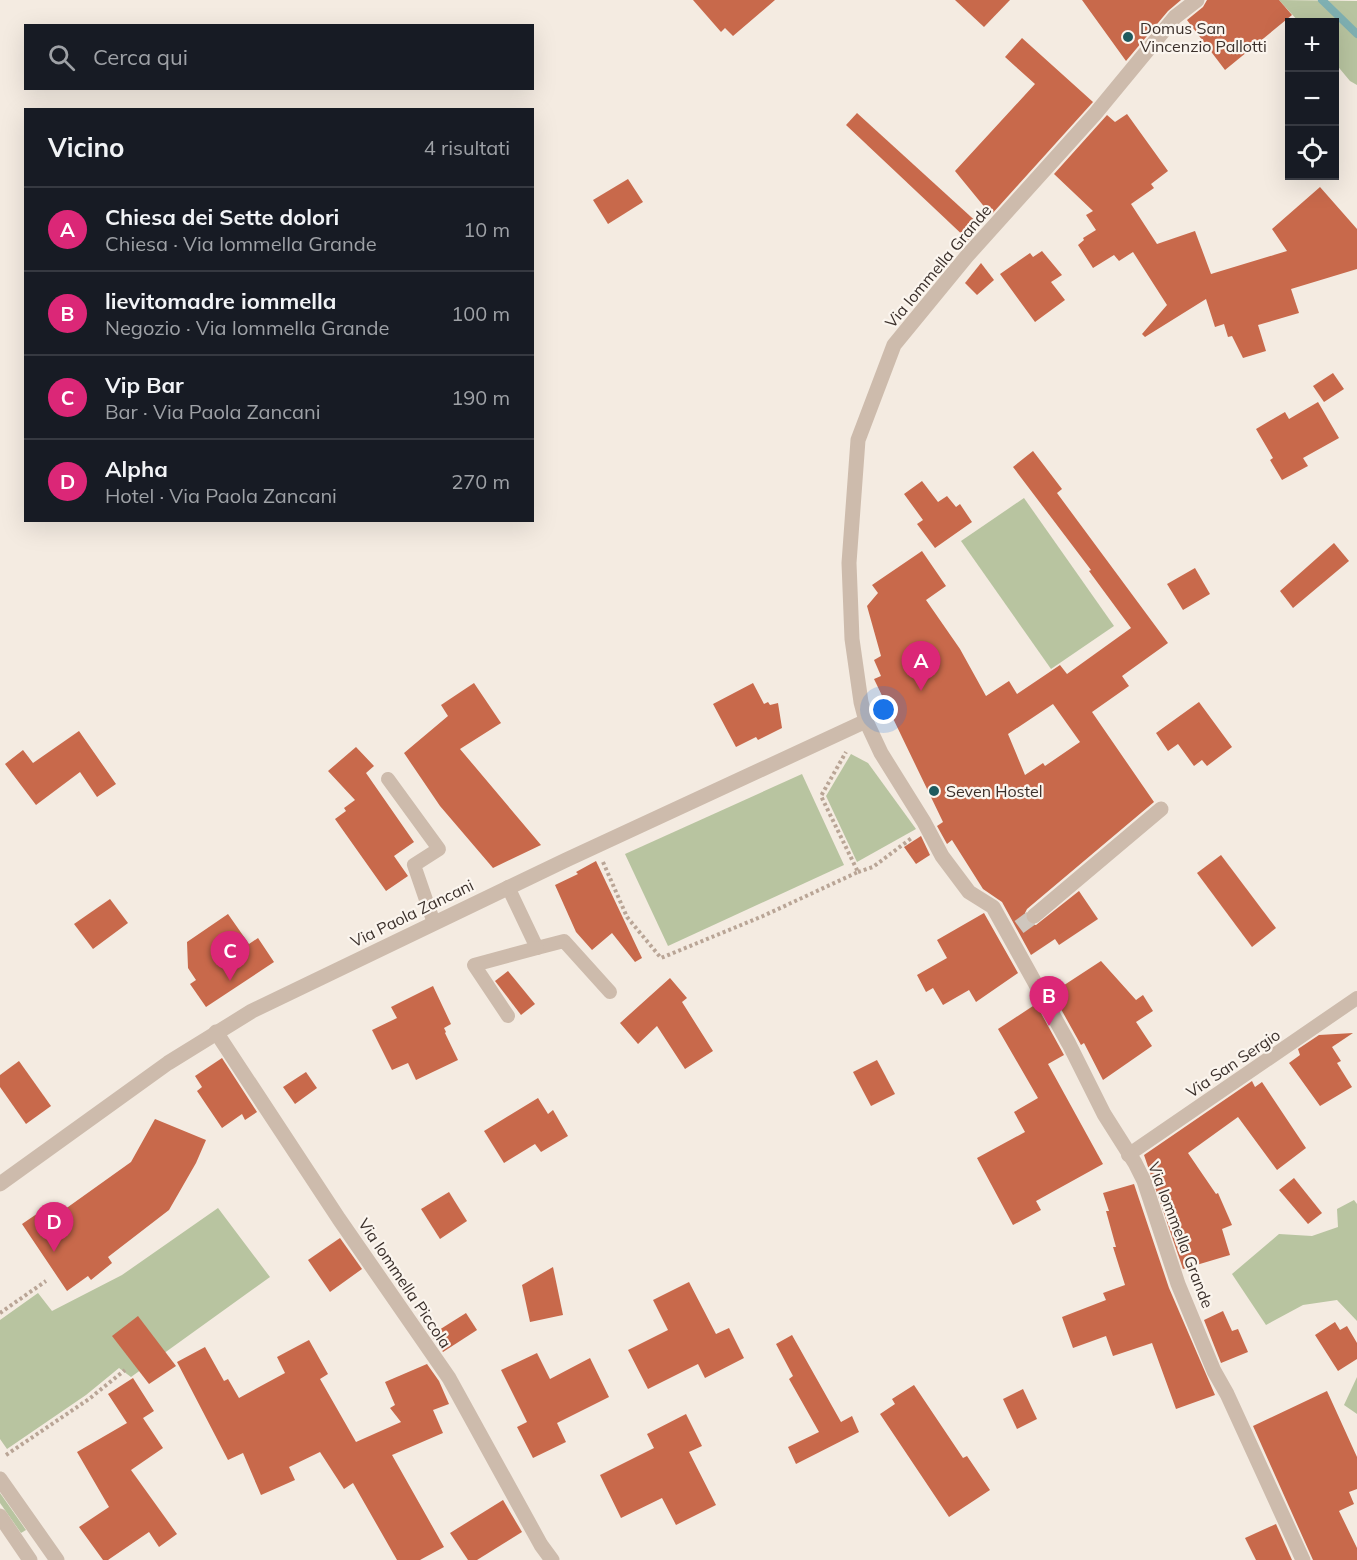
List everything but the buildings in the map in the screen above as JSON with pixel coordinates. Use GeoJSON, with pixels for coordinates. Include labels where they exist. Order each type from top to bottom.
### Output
{"type":"FeatureCollection","features":[{"type":"Feature","properties":{"kind":"street","name":"Via Iommella Grande"},"geometry":{"type":"LineString","coordinates":[[1197,0],[1175,17],[1095,114],[967,256],[894,345],[858,440],[849,563],[852,639],[861,702],[866,721],[881,753],[924,822],[942,856],[969,892],[993,907],[1012,930],[1085,1079],[1144,1181],[1178,1284],[1214,1371],[1227,1394],[1303,1560]]}},
{"type":"Feature","properties":{"kind":"street","name":"Via Paola Zancani"},"geometry":{"type":"LineString","coordinates":[[0,1184],[168,1063],[216,1032],[309,982],[866,721]]}},
{"type":"Feature","properties":{"kind":"street"},"geometry":{"type":"LineString","coordinates":[[1034,916],[1161,810]]}},
{"type":"Feature","properties":{"kind":"street","name":"Via Iommella Piccola"},"geometry":{"type":"LineString","coordinates":[[216,1032],[339,1219],[448,1378],[541,1545],[552,1560]]}},
{"type":"Feature","properties":{"kind":"street"},"geometry":{"type":"LineString","coordinates":[[0,1479],[57,1560]]}},
{"type":"Feature","properties":{"kind":"street"},"geometry":{"type":"LineString","coordinates":[[0,1516],[30,1560]]}},
{"type":"Feature","properties":{"kind":"lane"},"geometry":{"type":"LineString","coordinates":[[388,779],[439,849],[414,865],[434,923]]}},
{"type":"Feature","properties":{"kind":"lane"},"geometry":{"type":"LineString","coordinates":[[508,887],[537,948]]}},
{"type":"Feature","properties":{"kind":"lane"},"geometry":{"type":"LineString","coordinates":[[508,1016],[474,965],[564,941],[610,992]]}},
{"type":"Feature","properties":{"kind":"lane","name":"Via San Sergio"},"geometry":{"type":"LineString","coordinates":[[1128,1155],[1357,998]]}},
{"type":"Feature","properties":{"kind":"path"},"geometry":{"type":"LineString","coordinates":[[847,750],[820,796],[858,872]]}},
{"type":"Feature","properties":{"kind":"path"},"geometry":{"type":"LineString","coordinates":[[600,856],[627,916],[661,958],[873,867],[920,832]]}},
{"type":"Feature","properties":{"kind":"path"},"geometry":{"type":"LineString","coordinates":[[0,1313],[46,1281]]}},
{"type":"Feature","properties":{"kind":"path"},"geometry":{"type":"LineString","coordinates":[[6,1455],[89,1399],[125,1370]]}},
{"type":"Feature","properties":{"kind":"green space"},"geometry":{"type":"Polygon","coordinates":[[[1279,0],[1357,1],[1357,85],[1350,81],[1339,68],[1339,18],[1295,18],[1279,0]]]}},
{"type":"Feature","properties":{"kind":"green space"},"geometry":{"type":"Polygon","coordinates":[[[1024,498],[1114,626],[1051,669],[961,541],[1024,498]]]}},
{"type":"Feature","properties":{"kind":"green space"},"geometry":{"type":"Polygon","coordinates":[[[851,754],[868,763],[916,829],[857,862],[826,796],[851,754]]]}},
{"type":"Feature","properties":{"kind":"green space"},"geometry":{"type":"Polygon","coordinates":[[[802,774],[844,865],[668,946],[625,854],[802,774]]]}},
{"type":"Feature","properties":{"kind":"green space"},"geometry":{"type":"Polygon","coordinates":[[[1354,1200],[1357,1204],[1357,1321],[1337,1300],[1303,1305],[1266,1325],[1232,1274],[1279,1234],[1312,1236],[1338,1227],[1337,1209],[1354,1200]]]}},
{"type":"Feature","properties":{"kind":"green space"},"geometry":{"type":"Polygon","coordinates":[[[218,1208],[270,1277],[131,1377],[119,1368],[86,1395],[7,1449],[0,1439],[0,1320],[38,1293],[52,1311],[122,1275],[218,1208]]]}},
{"type":"Feature","properties":{"kind":"green space"},"geometry":{"type":"Polygon","coordinates":[[[1357,1377],[1357,1414],[1344,1405],[1357,1377]]]}},
{"type":"Feature","properties":{"kind":"green space"},"geometry":{"type":"Polygon","coordinates":[[[0,1493],[26,1530],[21,1533],[0,1503],[0,1493]]]}},
{"type":"Feature","properties":{"kind":"waterway"},"geometry":{"type":"LineString","coordinates":[[1322,0],[1357,34]]}},
{"type":"Feature","properties":{"kind":"tunnel"},"geometry":{"type":"LineString","coordinates":[[1019,927],[1034,916]]}},
{"type":"Feature","properties":{"kind":"place","name":"Domus San Vincenzio Pallotti"},"geometry":{"type":"Point","coordinates":[1128,37]}},
{"type":"Feature","properties":{"kind":"place","name":"Chiesa dei Sette dolori"},"geometry":{"type":"Point","coordinates":[921,691]}},
{"type":"Feature","properties":{"kind":"place","name":"Seven Hostel"},"geometry":{"type":"Point","coordinates":[934,791]}},
{"type":"Feature","properties":{"kind":"place","name":"Vip Bar"},"geometry":{"type":"Point","coordinates":[230,981]}},
{"type":"Feature","properties":{"kind":"place","name":"lievitomadre iommella"},"geometry":{"type":"Point","coordinates":[1049,1026]}},
{"type":"Feature","properties":{"kind":"place","name":"Alpha"},"geometry":{"type":"Point","coordinates":[54,1252]}}]}
